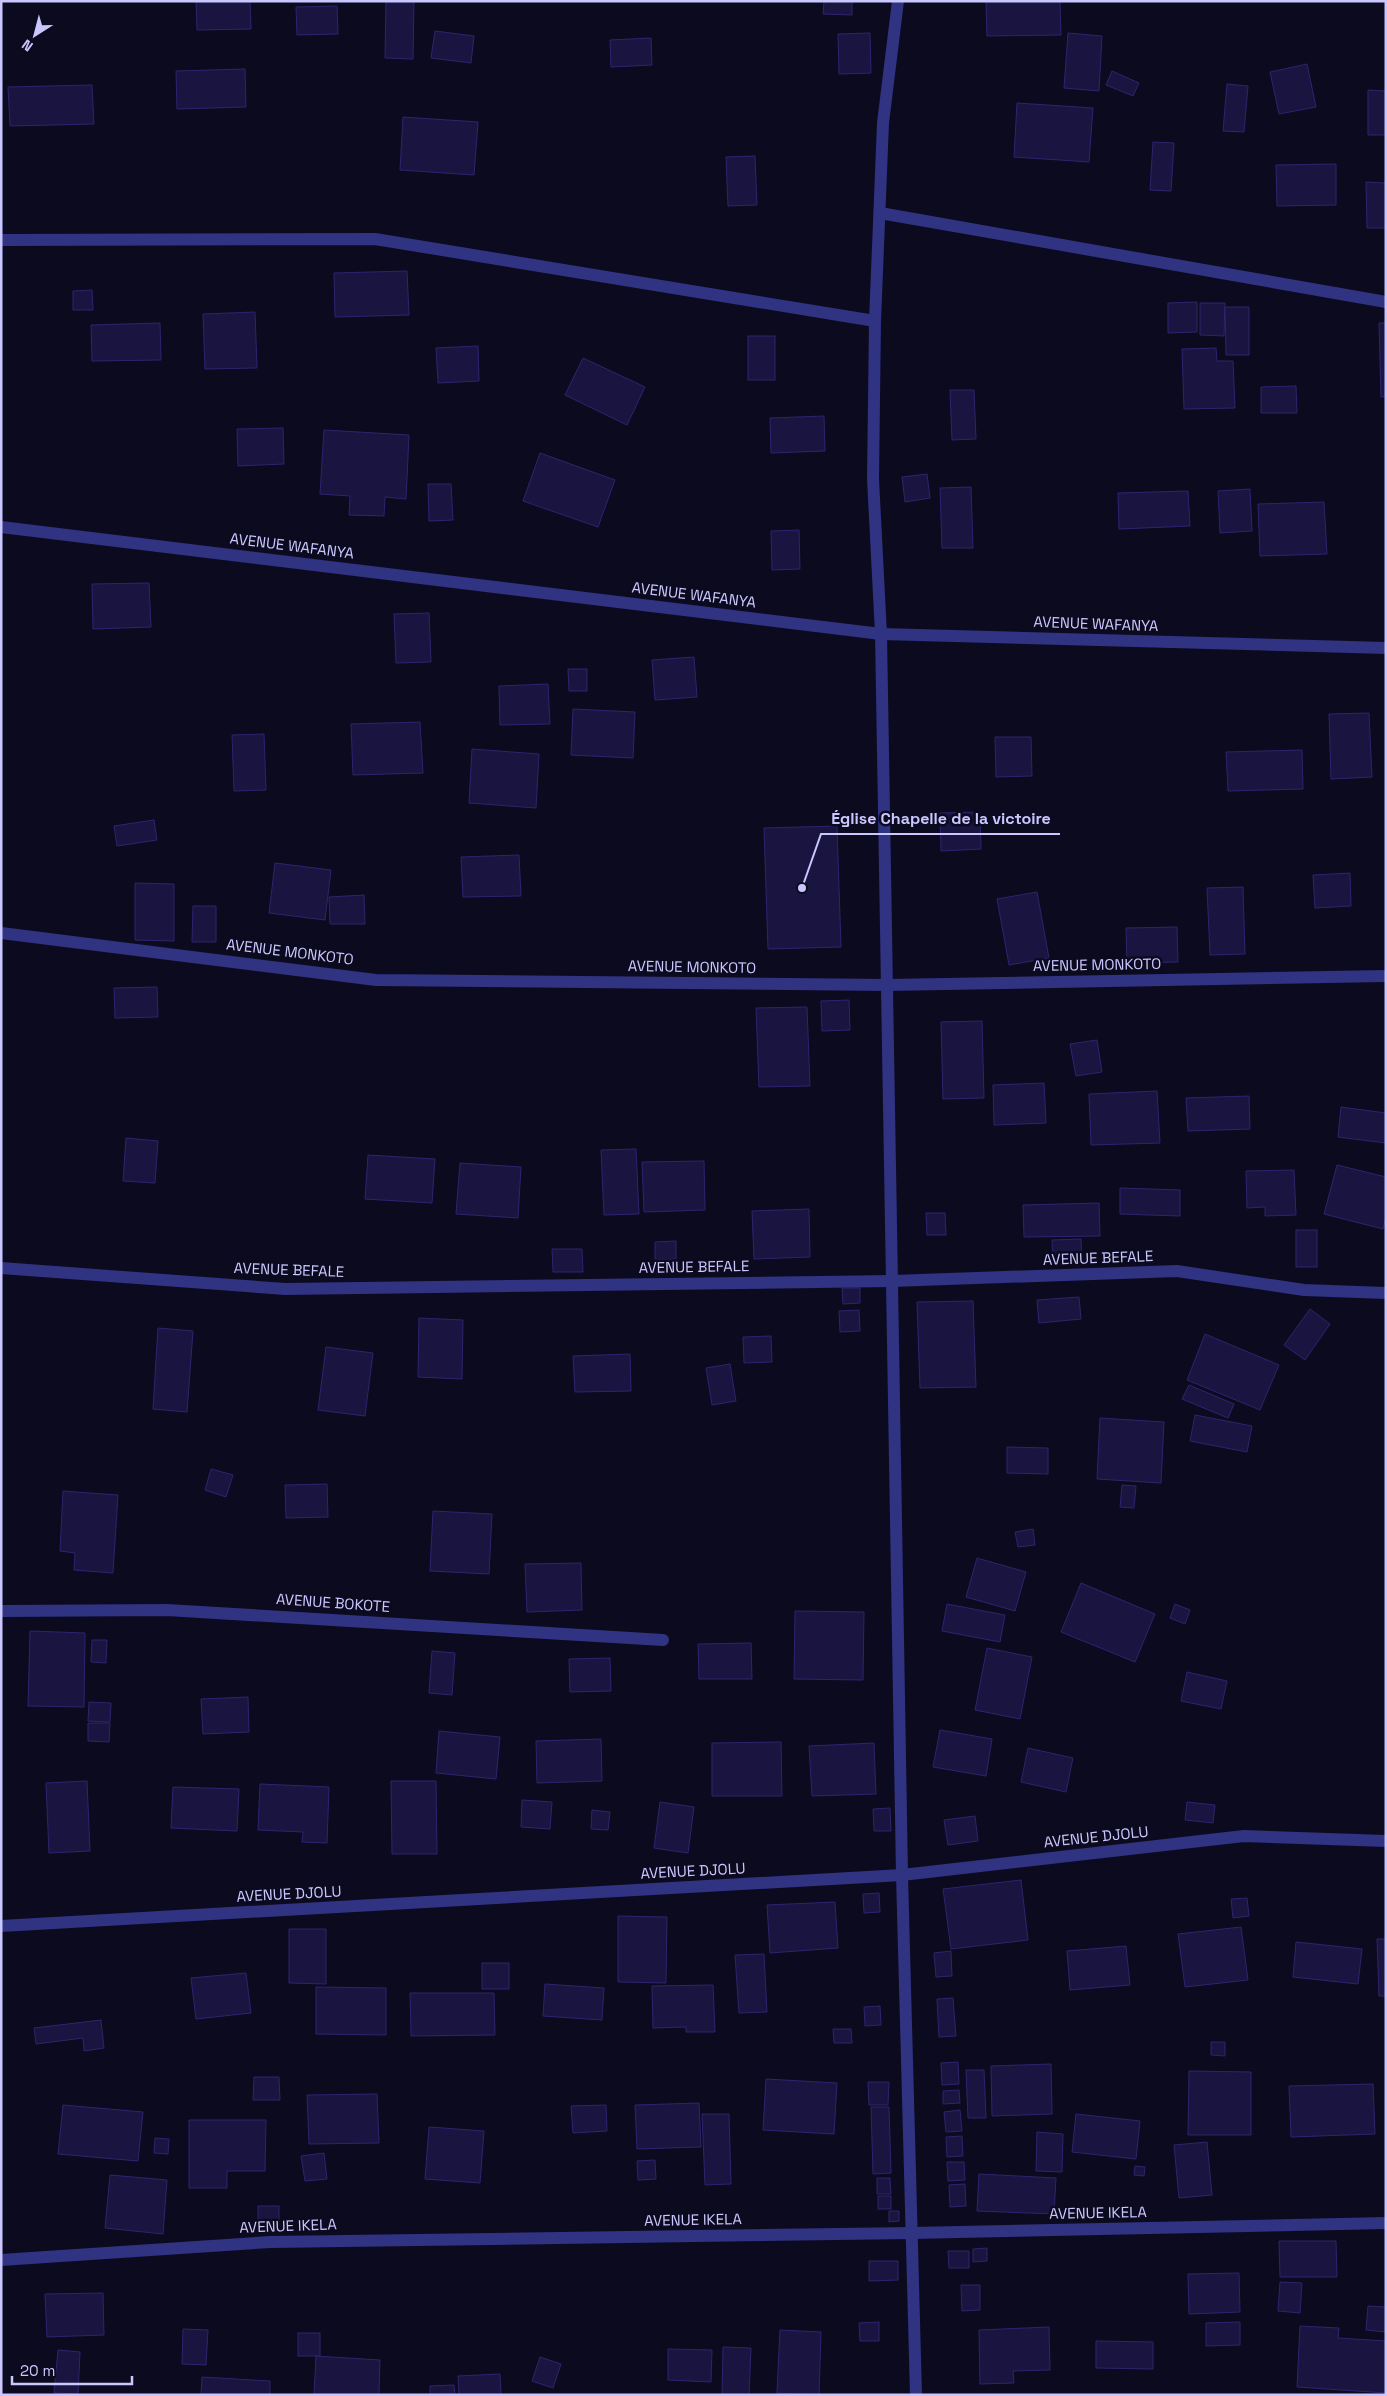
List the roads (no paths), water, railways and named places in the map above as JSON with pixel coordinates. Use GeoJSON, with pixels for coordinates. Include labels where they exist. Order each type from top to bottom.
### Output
{"type":"FeatureCollection","features":[{"type":"Feature","properties":{"kind":"street"},"geometry":{"type":"LineString","coordinates":[[898,1],[883,123],[875,321],[873,479],[882,634],[902,1875],[916,2395]]}},
{"type":"Feature","properties":{"kind":"street"},"geometry":{"type":"LineString","coordinates":[[880,213],[1386,302]]}},
{"type":"Feature","properties":{"kind":"street"},"geometry":{"type":"LineString","coordinates":[[1,240],[375,239],[875,321]]}},
{"type":"Feature","properties":{"kind":"street","name":"AVENUE WAFANYA"},"geometry":{"type":"LineString","coordinates":[[1,527],[882,634],[1386,648]]}},
{"type":"Feature","properties":{"kind":"street","name":"AVENUE MONKOTO"},"geometry":{"type":"LineString","coordinates":[[1,933],[376,980],[887,985],[1386,976]]}},
{"type":"Feature","properties":{"kind":"street","name":"AVENUE BEFALE"},"geometry":{"type":"LineString","coordinates":[[1,1268],[285,1289],[892,1281],[1176,1271],[1304,1290],[1386,1293]]}},
{"type":"Feature","properties":{"kind":"street","name":"AVENUE BOKOTE"},"geometry":{"type":"LineString","coordinates":[[1,1611],[167,1610],[663,1640]]}},
{"type":"Feature","properties":{"kind":"street","name":"AVENUE DJOLU"},"geometry":{"type":"LineString","coordinates":[[1,1926],[902,1875],[1244,1836],[1386,1841]]}},
{"type":"Feature","properties":{"kind":"street","name":"AVENUE IKELA"},"geometry":{"type":"LineString","coordinates":[[1,2260],[270,2242],[912,2233],[1386,2223]]}},
{"type":"Feature","properties":{"kind":"place","name":"Église Chapelle de la victoire"},"geometry":{"type":"Point","coordinates":[802,888]}}]}
